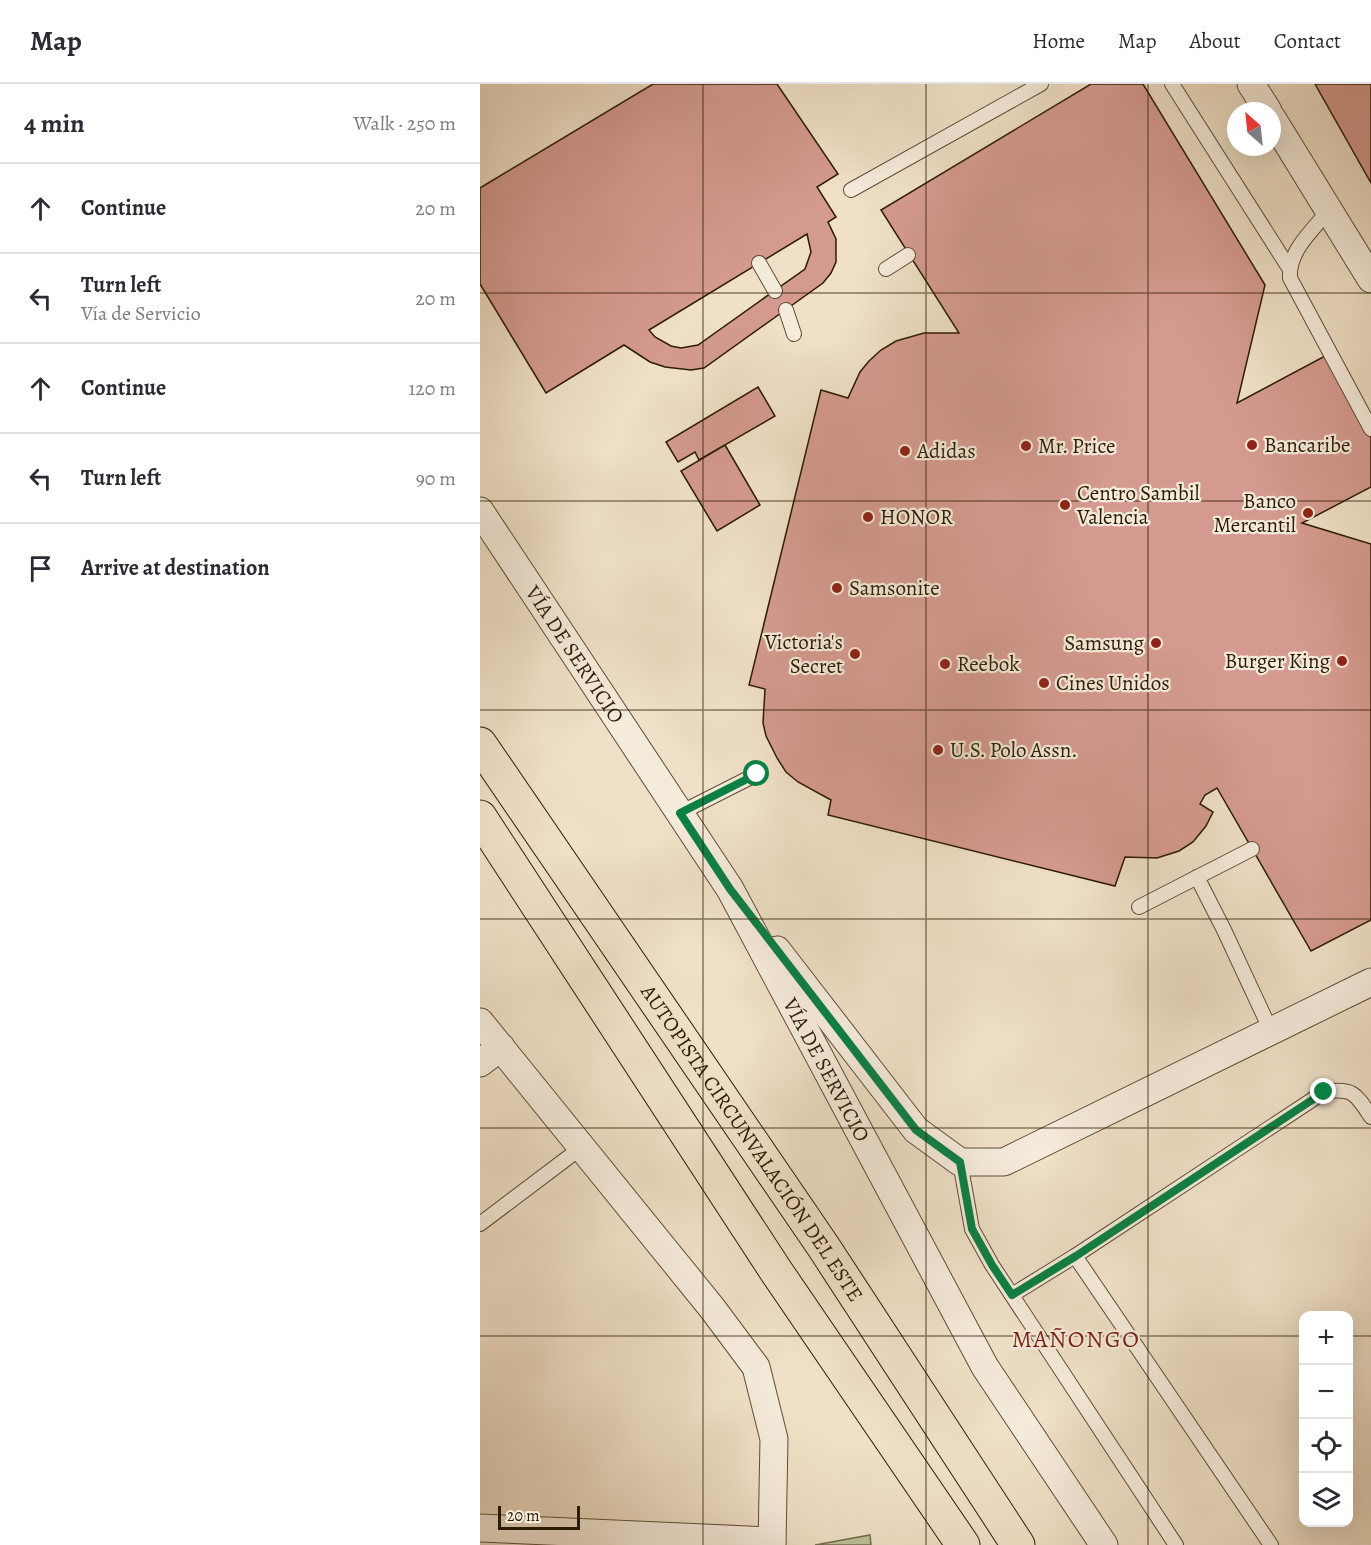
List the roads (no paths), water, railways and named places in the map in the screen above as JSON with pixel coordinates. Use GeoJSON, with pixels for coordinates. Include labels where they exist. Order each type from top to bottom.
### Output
{"type":"FeatureCollection","features":[{"type":"Feature","properties":{"kind":"highway","name":"AUTOPISTA CIRCUNVALACIÓN DEL ESTE"},"geometry":{"type":"LineString","coordinates":[[480,744],[823,1246],[1018,1545]]}},
{"type":"Feature","properties":{"kind":"highway"},"geometry":{"type":"LineString","coordinates":[[480,818],[776,1271],[963,1545]]}},
{"type":"Feature","properties":{"kind":"street"},"geometry":{"type":"LineString","coordinates":[[1251,84],[1262,102]]}},
{"type":"Feature","properties":{"kind":"street"},"geometry":{"type":"LineString","coordinates":[[1281,133],[1371,279]]}},
{"type":"Feature","properties":{"kind":"street","name":"VÍA DE SERVICIO"},"geometry":{"type":"LineString","coordinates":[[480,511],[730,889],[985,1367],[1104,1545]]}},
{"type":"Feature","properties":{"kind":"street"},"geometry":{"type":"LineString","coordinates":[[730,889],[916,1130],[960,1162],[1004,1162],[1371,982]]}},
{"type":"Feature","properties":{"kind":"street"},"geometry":{"type":"LineString","coordinates":[[480,1022],[490,1055],[582,1147],[712,1308],[756,1367],[774,1439],[772,1543],[480,1528]]}},
{"type":"Feature","properties":{"kind":"lane"},"geometry":{"type":"LineString","coordinates":[[851,190],[1041,84]]}},
{"type":"Feature","properties":{"kind":"lane"},"geometry":{"type":"LineString","coordinates":[[1172,84],[1289,268],[1290,278],[1371,429]]}},
{"type":"Feature","properties":{"kind":"lane"},"geometry":{"type":"LineString","coordinates":[[1289,268],[1296,250],[1329,210]]}},
{"type":"Feature","properties":{"kind":"lane"},"geometry":{"type":"LineString","coordinates":[[886,269],[908,255]]}},
{"type":"Feature","properties":{"kind":"lane"},"geometry":{"type":"LineString","coordinates":[[759,263],[775,291]]}},
{"type":"Feature","properties":{"kind":"lane"},"geometry":{"type":"LineString","coordinates":[[786,310],[795,334]]}},
{"type":"Feature","properties":{"kind":"lane"},"geometry":{"type":"LineString","coordinates":[[680,813],[757,774]]}},
{"type":"Feature","properties":{"kind":"lane"},"geometry":{"type":"LineString","coordinates":[[1139,907],[1252,849]]}},
{"type":"Feature","properties":{"kind":"lane"},"geometry":{"type":"LineString","coordinates":[[1197,877],[1271,1031]]}},
{"type":"Feature","properties":{"kind":"lane"},"geometry":{"type":"LineString","coordinates":[[1012,1295],[1076,1256],[1324,1092],[1340,1089],[1356,1094],[1371,1117]]}},
{"type":"Feature","properties":{"kind":"lane"},"geometry":{"type":"LineString","coordinates":[[480,1224],[582,1147]]}},
{"type":"Feature","properties":{"kind":"lane"},"geometry":{"type":"LineString","coordinates":[[960,1162],[972,1229],[992,1265],[1176,1545]]}},
{"type":"Feature","properties":{"kind":"lane"},"geometry":{"type":"LineString","coordinates":[[1076,1256],[1271,1545]]}},
{"type":"Feature","properties":{"kind":"place","name":"Bancaribe"},"geometry":{"type":"Point","coordinates":[1252,445]}},
{"type":"Feature","properties":{"kind":"place","name":"Mr. Price"},"geometry":{"type":"Point","coordinates":[1026,446]}},
{"type":"Feature","properties":{"kind":"place","name":"Adidas"},"geometry":{"type":"Point","coordinates":[905,451]}},
{"type":"Feature","properties":{"kind":"place","name":"Centro Sambil Valencia"},"geometry":{"type":"Point","coordinates":[1065,505]}},
{"type":"Feature","properties":{"kind":"place","name":"Banco Mercantil"},"geometry":{"type":"Point","coordinates":[1308,513]}},
{"type":"Feature","properties":{"kind":"place","name":"HONOR"},"geometry":{"type":"Point","coordinates":[868,517]}},
{"type":"Feature","properties":{"kind":"place","name":"Samsonite"},"geometry":{"type":"Point","coordinates":[837,588]}},
{"type":"Feature","properties":{"kind":"place","name":"Samsung"},"geometry":{"type":"Point","coordinates":[1156,643]}},
{"type":"Feature","properties":{"kind":"place","name":"Victoria's Secret"},"geometry":{"type":"Point","coordinates":[855,654]}},
{"type":"Feature","properties":{"kind":"place","name":"Burger King"},"geometry":{"type":"Point","coordinates":[1342,661]}},
{"type":"Feature","properties":{"kind":"place","name":"Reebok"},"geometry":{"type":"Point","coordinates":[945,664]}},
{"type":"Feature","properties":{"kind":"place","name":"Cines Unidos"},"geometry":{"type":"Point","coordinates":[1044,683]}},
{"type":"Feature","properties":{"kind":"place","name":"U.S. Polo Assn."},"geometry":{"type":"Point","coordinates":[938,750]}},
{"type":"Feature","properties":{"kind":"district","name":"MAÑONGO"},"geometry":{"type":"Point","coordinates":[1076,1339]}}]}
